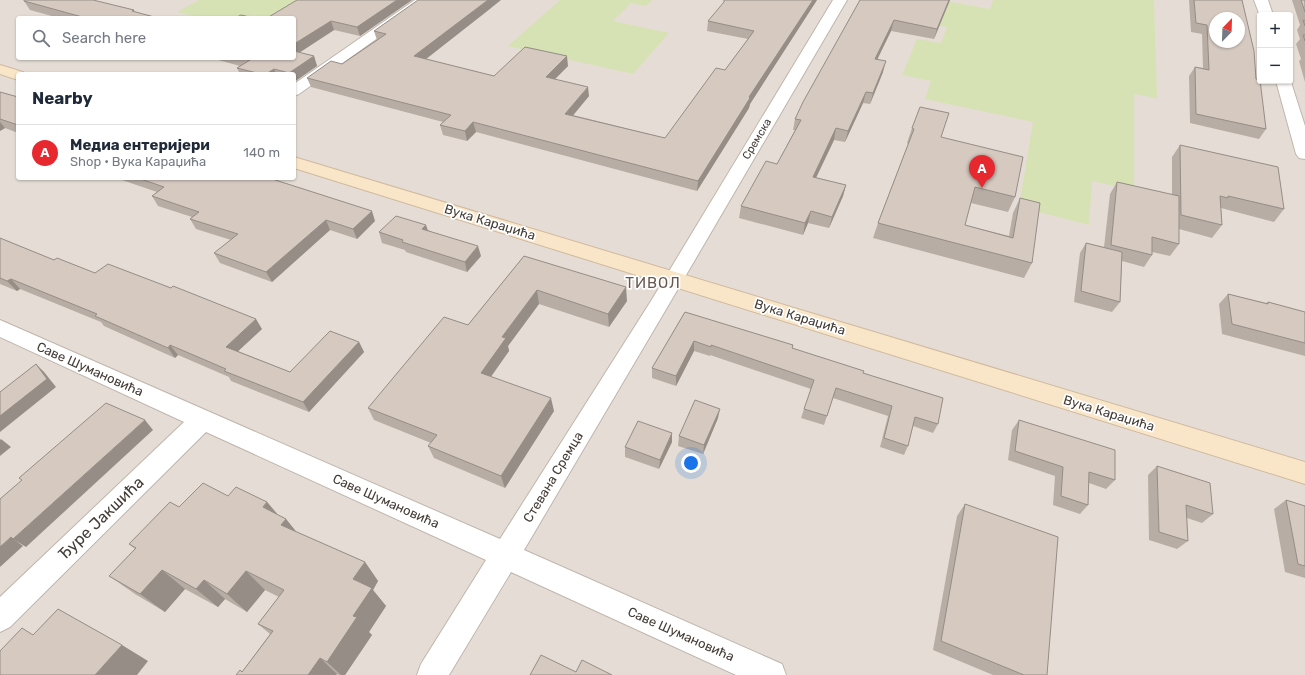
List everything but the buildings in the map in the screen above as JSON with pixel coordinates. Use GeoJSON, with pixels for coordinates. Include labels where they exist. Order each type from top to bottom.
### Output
{"type":"FeatureCollection","features":[{"type":"Feature","properties":{"kind":"main road"},"geometry":{"type":"LineString","coordinates":[[0,69],[16,74]]}},
{"type":"Feature","properties":{"kind":"main road","name":"Вука Караџића"},"geometry":{"type":"LineString","coordinates":[[296,163],[1305,473]]}},
{"type":"Feature","properties":{"kind":"street"},"geometry":{"type":"LineString","coordinates":[[296,90],[424,0]]}},
{"type":"Feature","properties":{"kind":"street","name":"Сремска"},"geometry":{"type":"LineString","coordinates":[[674,279],[840,0]]}},
{"type":"Feature","properties":{"kind":"street"},"geometry":{"type":"LineString","coordinates":[[1261,0],[1265,12]]}},
{"type":"Feature","properties":{"kind":"street"},"geometry":{"type":"LineString","coordinates":[[1285,84],[1305,154]]}},
{"type":"Feature","properties":{"kind":"street","name":"Стевана Сремца"},"geometry":{"type":"LineString","coordinates":[[432,675],[674,279]]}},
{"type":"Feature","properties":{"kind":"street","name":"Саве Шумановића"},"geometry":{"type":"LineString","coordinates":[[0,328],[771,675]]}},
{"type":"Feature","properties":{"kind":"street","name":"Ђуре Јакшића"},"geometry":{"type":"LineString","coordinates":[[0,617],[203,419]]}},
{"type":"Feature","properties":{"kind":"shaded area"},"geometry":{"type":"Polygon","coordinates":[[[0,0],[1305,0],[1305,675],[0,675],[0,0]]]}},
{"type":"Feature","properties":{"kind":"green space"},"geometry":{"type":"Polygon","coordinates":[[[199,0],[305,0],[273,16],[194,16],[177,12],[199,0]]]}},
{"type":"Feature","properties":{"kind":"green space"},"geometry":{"type":"Polygon","coordinates":[[[560,0],[652,0],[646,6],[631,3],[613,21],[669,33],[633,74],[508,46],[560,0]]]}},
{"type":"Feature","properties":{"kind":"green space"},"geometry":{"type":"Polygon","coordinates":[[[940,0],[990,9],[993,0],[1154,0],[1157,98],[1134,94],[1134,190],[1092,181],[1089,225],[1019,207],[1033,122],[925,99],[931,81],[902,75],[917,39],[941,43],[947,27],[920,23],[940,0]]]}},
{"type":"Feature","properties":{"kind":"place","name":"Медиа ентеријери"},"geometry":{"type":"Point","coordinates":[982,188]}},
{"type":"Feature","properties":{"kind":"district","name":"ТИВОЛ"},"geometry":{"type":"Point","coordinates":[653,283]}}]}
